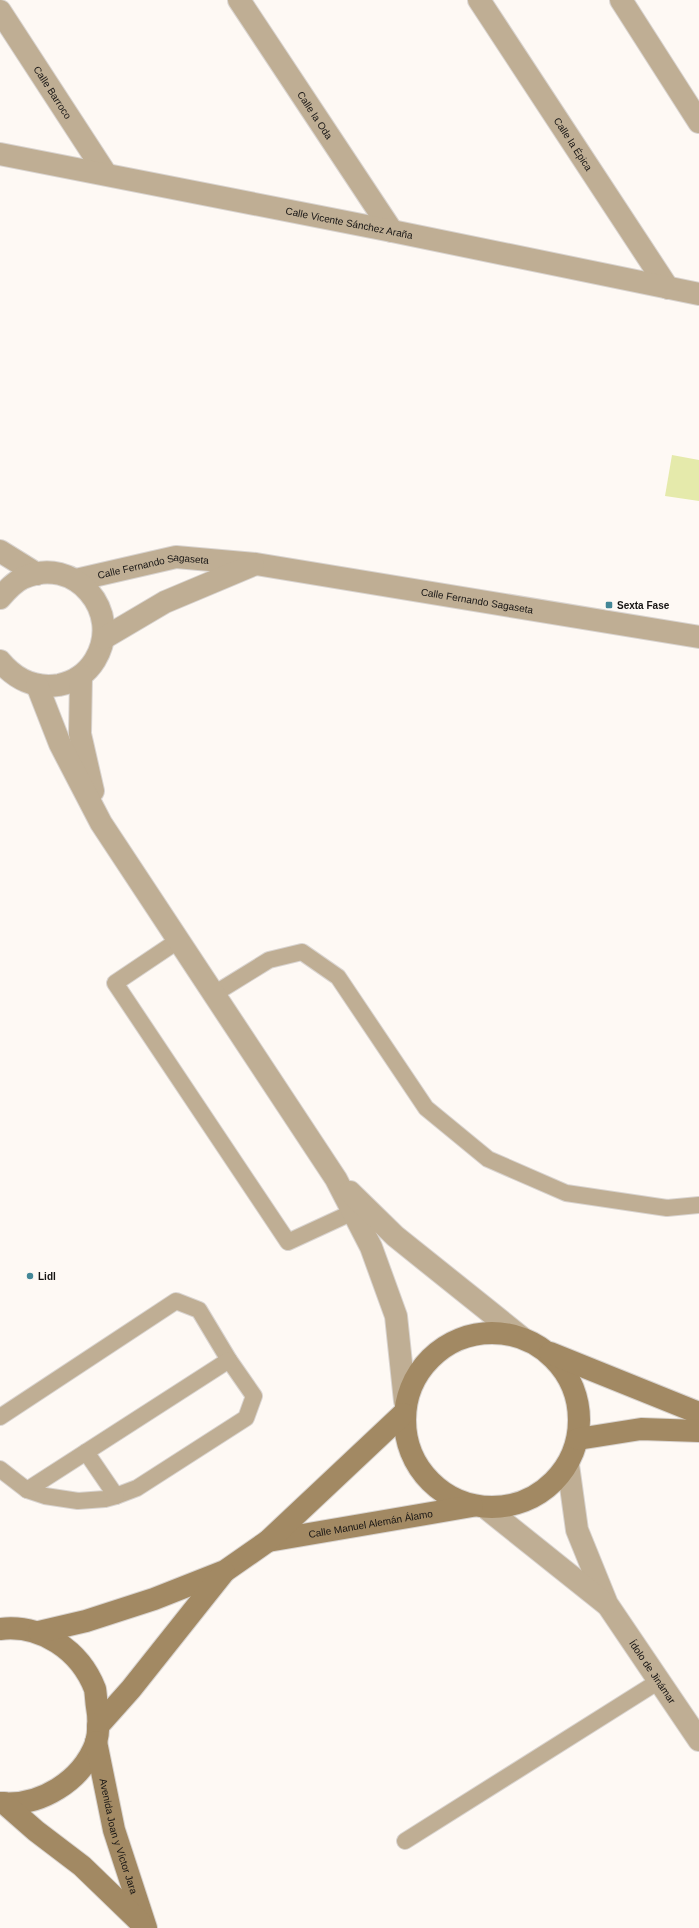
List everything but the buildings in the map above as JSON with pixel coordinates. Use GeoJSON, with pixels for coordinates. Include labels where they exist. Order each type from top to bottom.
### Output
{"type":"FeatureCollection","features":[{"type":"Feature","properties":{"kind":"street","name":"Calle la Oda"},"geometry":{"type":"LineString","coordinates":[[239,0],[392,231]]}},
{"type":"Feature","properties":{"kind":"street","name":"Calle la Épica"},"geometry":{"type":"LineString","coordinates":[[479,0],[668,288]]}},
{"type":"Feature","properties":{"kind":"street"},"geometry":{"type":"LineString","coordinates":[[621,0],[699,122]]}},
{"type":"Feature","properties":{"kind":"street","name":"Calle Barroco"},"geometry":{"type":"LineString","coordinates":[[0,11],[106,174]]}},
{"type":"Feature","properties":{"kind":"street","name":"Calle Vicente Sánchez Araña"},"geometry":{"type":"LineString","coordinates":[[0,154],[392,231],[699,294]]}},
{"type":"Feature","properties":{"kind":"street"},"geometry":{"type":"LineString","coordinates":[[0,551],[37,574]]}},
{"type":"Feature","properties":{"kind":"street","name":"Calle Fernando Sagaseta"},"geometry":{"type":"LineString","coordinates":[[76,580],[176,557],[256,564],[699,637]]}},
{"type":"Feature","properties":{"kind":"street"},"geometry":{"type":"LineString","coordinates":[[104,638],[165,602],[256,564]]}},
{"type":"Feature","properties":{"kind":"street"},"geometry":{"type":"LineString","coordinates":[[0,598],[10,586],[23,578],[37,574],[57,573],[76,580],[89,591],[99,605],[104,621],[104,638],[100,653],[92,665],[81,676],[68,683],[52,686],[19,682]]}},
{"type":"Feature","properties":{"kind":"street"},"geometry":{"type":"LineString","coordinates":[[0,661],[19,682],[60,744],[101,823],[336,1179],[371,1247],[396,1316],[407,1444],[420,1472],[443,1494],[479,1507]]}},
{"type":"Feature","properties":{"kind":"street"},"geometry":{"type":"LineString","coordinates":[[81,676],[80,734],[101,823]]}},
{"type":"Feature","properties":{"kind":"street"},"geometry":{"type":"LineString","coordinates":[[336,1179],[395,1236],[521,1337],[548,1352],[699,1413]]}},
{"type":"Feature","properties":{"kind":"street"},"geometry":{"type":"LineString","coordinates":[[404,1407],[421,1367],[448,1343],[484,1332],[521,1337]]}},
{"type":"Feature","properties":{"kind":"street"},"geometry":{"type":"LineString","coordinates":[[548,1352],[568,1377],[579,1407],[578,1439],[568,1465]]}},
{"type":"Feature","properties":{"kind":"street","name":"Calle Manuel Alemán Álamo"},"geometry":{"type":"LineString","coordinates":[[39,1632],[86,1621],[154,1599],[225,1571],[268,1541],[404,1407]]}},
{"type":"Feature","properties":{"kind":"street"},"geometry":{"type":"LineString","coordinates":[[578,1439],[641,1429],[699,1431]]}},
{"type":"Feature","properties":{"kind":"street","name":"Calle Manuel Alemán Álamo"},"geometry":{"type":"LineString","coordinates":[[268,1541],[479,1507],[518,1504],[546,1489],[568,1465]]}},
{"type":"Feature","properties":{"kind":"street","name":"Ídolo de Jinámar"},"geometry":{"type":"LineString","coordinates":[[568,1465],[577,1530],[607,1604],[699,1740]]}},
{"type":"Feature","properties":{"kind":"street","name":"Ídolo de Jinámar"},"geometry":{"type":"LineString","coordinates":[[479,1507],[607,1604]]}},
{"type":"Feature","properties":{"kind":"street","name":"Calle Manuel Alemán Álamo"},"geometry":{"type":"LineString","coordinates":[[2,1803],[30,1801],[58,1790],[80,1770],[97,1734],[225,1571]]}},
{"type":"Feature","properties":{"kind":"street"},"geometry":{"type":"LineString","coordinates":[[5,1624],[39,1632]]}},
{"type":"Feature","properties":{"kind":"street","name":"Avenida Joan y Víctor Jara"},"geometry":{"type":"LineString","coordinates":[[39,1632],[64,1646],[82,1665],[95,1689],[99,1716],[97,1734],[114,1830],[146,1928]]}},
{"type":"Feature","properties":{"kind":"street","name":"Avenida Joan y Víctor Jara"},"geometry":{"type":"LineString","coordinates":[[2,1803],[82,1866],[146,1928]]}},
{"type":"Feature","properties":{"kind":"lane"},"geometry":{"type":"LineString","coordinates":[[179,940],[115,983],[288,1242],[353,1212]]}},
{"type":"Feature","properties":{"kind":"lane"},"geometry":{"type":"LineString","coordinates":[[214,994],[269,960],[302,952],[338,977],[426,1108],[488,1158],[566,1193],[668,1208],[699,1205]]}},
{"type":"Feature","properties":{"kind":"lane"},"geometry":{"type":"LineString","coordinates":[[0,1417],[176,1301],[199,1310],[229,1360],[254,1396],[246,1418],[137,1488],[116,1496],[105,1499],[78,1501],[45,1496],[27,1490],[0,1469]]}},
{"type":"Feature","properties":{"kind":"lane"},"geometry":{"type":"LineString","coordinates":[[27,1490],[229,1360]]}},
{"type":"Feature","properties":{"kind":"lane"},"geometry":{"type":"LineString","coordinates":[[86,1452],[116,1496]]}},
{"type":"Feature","properties":{"kind":"lane"},"geometry":{"type":"LineString","coordinates":[[405,1842],[659,1681]]}},
{"type":"Feature","properties":{"kind":"green space"},"geometry":{"type":"Polygon","coordinates":[[[672,455],[699,460],[699,501],[665,496],[672,455]]]}},
{"type":"Feature","properties":{"kind":"place","name":"Sexta Fase"},"geometry":{"type":"Point","coordinates":[609,605]}},
{"type":"Feature","properties":{"kind":"place","name":"Lidl"},"geometry":{"type":"Point","coordinates":[30,1276]}}]}
